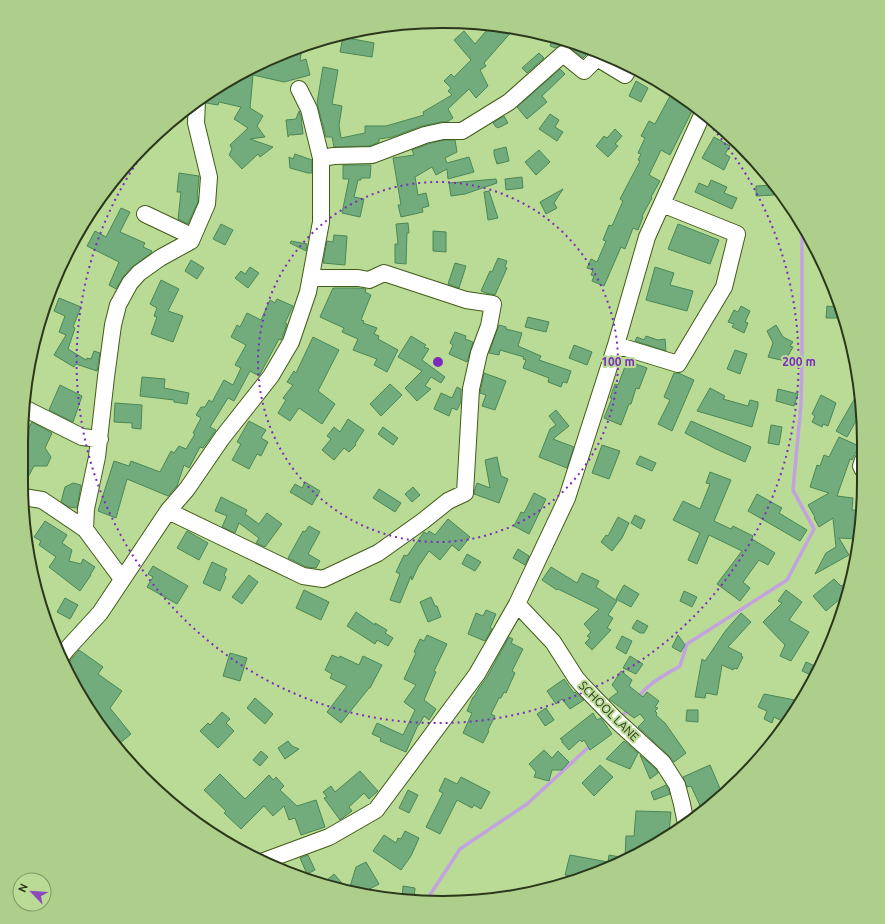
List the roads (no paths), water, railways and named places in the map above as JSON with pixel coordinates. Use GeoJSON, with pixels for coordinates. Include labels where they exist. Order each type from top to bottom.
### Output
{"type":"FeatureCollection","features":[{"type":"Feature","properties":{"kind":"street"},"geometry":{"type":"LineString","coordinates":[[321,158],[334,156],[372,155],[425,135],[443,131],[462,131],[509,102],[563,54],[584,71],[597,58]]}},
{"type":"Feature","properties":{"kind":"street"},"geometry":{"type":"LineString","coordinates":[[599,59],[625,75],[627,72]]}},
{"type":"Feature","properties":{"kind":"street"},"geometry":{"type":"LineString","coordinates":[[65,652],[100,613],[168,511],[187,489],[222,438],[271,376],[291,342],[308,292],[321,222],[321,158],[309,109],[299,89]]}},
{"type":"Feature","properties":{"kind":"street"},"geometry":{"type":"LineString","coordinates":[[85,529],[86,509],[100,439],[113,325],[118,305],[130,282],[139,273],[160,258],[191,241],[207,204],[209,177],[196,124],[197,109]]}},
{"type":"Feature","properties":{"kind":"street"},"geometry":{"type":"LineString","coordinates":[[271,858],[329,837],[376,810],[477,674],[517,604],[567,498],[616,346],[647,237],[701,119]]}},
{"type":"Feature","properties":{"kind":"street"},"geometry":{"type":"LineString","coordinates":[[616,346],[678,364],[724,288],[738,234],[662,204]]}},
{"type":"Feature","properties":{"kind":"street"},"geometry":{"type":"LineString","coordinates":[[145,214],[183,232],[191,241]]}},
{"type":"Feature","properties":{"kind":"street"},"geometry":{"type":"LineString","coordinates":[[168,511],[302,576],[323,579],[378,553],[448,501],[465,493],[471,388],[479,353],[489,326],[493,304],[466,300],[384,273],[369,280],[358,278],[311,278]]}},
{"type":"Feature","properties":{"kind":"street"},"geometry":{"type":"LineString","coordinates":[[29,411],[82,437],[100,439]]}},
{"type":"Feature","properties":{"kind":"street"},"geometry":{"type":"LineString","coordinates":[[29,498],[42,500],[85,529],[122,579]]}},
{"type":"Feature","properties":{"kind":"street","name":"SCHOOL LANE"},"geometry":{"type":"LineString","coordinates":[[517,604],[553,642],[582,685],[622,726],[663,763],[677,785],[685,817]]}},
{"type":"Feature","properties":{"kind":"waterway"},"geometry":{"type":"LineString","coordinates":[[638,698],[652,684],[680,666],[687,644],[787,580],[814,529],[793,490],[801,404],[802,237]]}},
{"type":"Feature","properties":{"kind":"waterway"},"geometry":{"type":"LineString","coordinates":[[619,719],[629,709]]}},
{"type":"Feature","properties":{"kind":"waterway"},"geometry":{"type":"LineString","coordinates":[[430,896],[460,849],[527,804],[591,745]]}}]}
